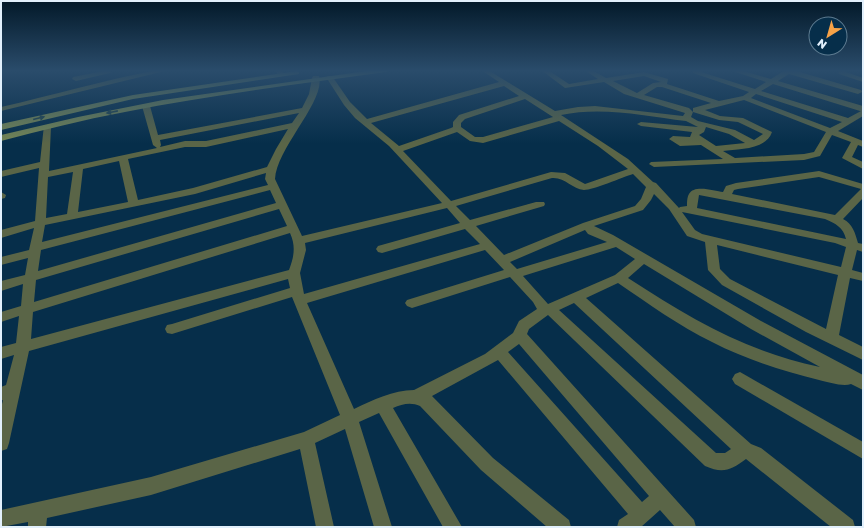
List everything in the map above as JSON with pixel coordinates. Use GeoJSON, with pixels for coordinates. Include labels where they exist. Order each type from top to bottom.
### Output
{"type":"FeatureCollection","features":[{"type":"Feature","properties":{"kind":"street"},"geometry":{"type":"LineString","coordinates":[[1,109],[59,95]]}},
{"type":"Feature","properties":{"kind":"street"},"geometry":{"type":"LineString","coordinates":[[1,127],[147,95]]}},
{"type":"Feature","properties":{"kind":"street"},"geometry":{"type":"LineString","coordinates":[[1,138],[146,106],[207,95]]}},
{"type":"Feature","properties":{"kind":"street"},"geometry":{"type":"LineString","coordinates":[[312,95],[270,169],[270,178],[299,240],[300,250],[298,264],[294,273],[298,295],[350,419],[383,527]]}},
{"type":"Feature","properties":{"kind":"street"},"geometry":{"type":"LineString","coordinates":[[338,95],[365,122],[386,138],[547,310],[711,460],[719,463],[727,462],[746,450]]}},
{"type":"Feature","properties":{"kind":"street"},"geometry":{"type":"LineString","coordinates":[[365,122],[463,95]]}},
{"type":"Feature","properties":{"kind":"street"},"geometry":{"type":"LineString","coordinates":[[637,95],[683,109],[700,127]]}},
{"type":"Feature","properties":{"kind":"street"},"geometry":{"type":"LineString","coordinates":[[672,95],[709,106]]}},
{"type":"Feature","properties":{"kind":"street"},"geometry":{"type":"LineString","coordinates":[[693,95],[719,103]]}},
{"type":"Feature","properties":{"kind":"street"},"geometry":{"type":"LineString","coordinates":[[457,128],[472,139],[484,140],[578,109],[596,108],[688,116],[709,106],[745,98],[750,95]]}},
{"type":"Feature","properties":{"kind":"street"},"geometry":{"type":"LineString","coordinates":[[767,95],[847,121]]}},
{"type":"Feature","properties":{"kind":"street"},"geometry":{"type":"LineString","coordinates":[[816,95],[863,109]]}},
{"type":"Feature","properties":{"kind":"street"},"geometry":{"type":"LineString","coordinates":[[457,128],[457,122],[462,116],[526,96],[602,144],[635,170],[673,207],[691,233],[711,241],[863,277]]}},
{"type":"Feature","properties":{"kind":"street"},"geometry":{"type":"LineString","coordinates":[[745,98],[830,132],[860,142],[847,158],[863,166]]}},
{"type":"Feature","properties":{"kind":"street"},"geometry":{"type":"LineString","coordinates":[[146,106],[158,150]]}},
{"type":"Feature","properties":{"kind":"street"},"geometry":{"type":"LineString","coordinates":[[155,138],[304,110]]}},
{"type":"Feature","properties":{"kind":"street"},"geometry":{"type":"LineString","coordinates":[[699,110],[719,118],[740,120],[766,130],[768,133],[754,144],[715,149]]}},
{"type":"Feature","properties":{"kind":"street"},"geometry":{"type":"LineString","coordinates":[[654,164],[812,156],[817,154],[830,132],[863,113]]}},
{"type":"Feature","properties":{"kind":"street"},"geometry":{"type":"LineString","coordinates":[[641,124],[700,127],[732,132],[754,144]]}},
{"type":"Feature","properties":{"kind":"street"},"geometry":{"type":"LineString","coordinates":[[1,174],[78,168],[185,144],[206,144],[296,125]]}},
{"type":"Feature","properties":{"kind":"street"},"geometry":{"type":"LineString","coordinates":[[1,443],[8,392],[23,346],[30,279],[40,223],[47,127]]}},
{"type":"Feature","properties":{"kind":"street"},"geometry":{"type":"LineString","coordinates":[[700,127],[693,134],[700,141],[715,149],[728,159],[734,161]]}},
{"type":"Feature","properties":{"kind":"street"},"geometry":{"type":"LineString","coordinates":[[397,150],[457,128]]}},
{"type":"Feature","properties":{"kind":"street"},"geometry":{"type":"LineString","coordinates":[[123,158],[134,203]]}},
{"type":"Feature","properties":{"kind":"street"},"geometry":{"type":"LineString","coordinates":[[72,216],[78,168]]}},
{"type":"Feature","properties":{"kind":"street"},"geometry":{"type":"LineString","coordinates":[[1,234],[40,223],[195,191],[270,169]]}},
{"type":"Feature","properties":{"kind":"street"},"geometry":{"type":"LineString","coordinates":[[299,240],[448,205],[551,175],[564,175],[586,187],[635,170]]}},
{"type":"Feature","properties":{"kind":"street"},"geometry":{"type":"LineString","coordinates":[[726,196],[730,188],[736,186],[819,174],[863,187]]}},
{"type":"Feature","properties":{"kind":"street"},"geometry":{"type":"LineString","coordinates":[[501,260],[587,225],[639,208],[646,200],[652,185]]}},
{"type":"Feature","properties":{"kind":"street"},"geometry":{"type":"LineString","coordinates":[[1,260],[274,186]]}},
{"type":"Feature","properties":{"kind":"street"},"geometry":{"type":"LineString","coordinates":[[691,211],[692,198],[698,192],[726,196],[837,219],[849,230],[858,246]]}},
{"type":"Feature","properties":{"kind":"street"},"geometry":{"type":"LineString","coordinates":[[837,219],[863,192]]}},
{"type":"Feature","properties":{"kind":"street"},"geometry":{"type":"LineString","coordinates":[[382,249],[540,204]]}},
{"type":"Feature","properties":{"kind":"street"},"geometry":{"type":"LineString","coordinates":[[1,286],[30,279],[282,205]]}},
{"type":"Feature","properties":{"kind":"street"},"geometry":{"type":"LineString","coordinates":[[673,207],[858,246]]}},
{"type":"Feature","properties":{"kind":"street"},"geometry":{"type":"LineString","coordinates":[[587,225],[592,231],[616,243],[756,325],[860,382]]}},
{"type":"Feature","properties":{"kind":"street"},"geometry":{"type":"LineString","coordinates":[[1,317],[26,311],[293,228]]}},
{"type":"Feature","properties":{"kind":"street"},"geometry":{"type":"LineString","coordinates":[[711,241],[714,270],[726,282],[863,354]]}},
{"type":"Feature","properties":{"kind":"street"},"geometry":{"type":"LineString","coordinates":[[412,303],[616,243]]}},
{"type":"Feature","properties":{"kind":"street"},"geometry":{"type":"LineString","coordinates":[[172,330],[298,295],[487,246]]}},
{"type":"Feature","properties":{"kind":"street"},"geometry":{"type":"LineString","coordinates":[[831,338],[845,272],[858,246]]}},
{"type":"Feature","properties":{"kind":"street"},"geometry":{"type":"LineString","coordinates":[[643,259],[619,278],[547,310],[524,325],[520,331],[520,336],[686,527]]}},
{"type":"Feature","properties":{"kind":"street"},"geometry":{"type":"LineString","coordinates":[[1,353],[294,273]]}},
{"type":"Feature","properties":{"kind":"street"},"geometry":{"type":"LineString","coordinates":[[619,278],[680,318],[728,344],[805,370],[860,382]]}},
{"type":"Feature","properties":{"kind":"street"},"geometry":{"type":"LineString","coordinates":[[576,297],[746,450],[764,460],[846,527]]}},
{"type":"Feature","properties":{"kind":"street"},"geometry":{"type":"LineString","coordinates":[[1,519],[38,519],[306,439],[382,404],[403,397],[416,396],[499,352],[520,336]]}},
{"type":"Feature","properties":{"kind":"street"},"geometry":{"type":"LineString","coordinates":[[499,352],[641,514]]}},
{"type":"Feature","properties":{"kind":"street"},"geometry":{"type":"LineString","coordinates":[[740,379],[863,451]]}},
{"type":"Feature","properties":{"kind":"street"},"geometry":{"type":"LineString","coordinates":[[416,396],[426,401],[486,464],[553,524]]}},
{"type":"Feature","properties":{"kind":"street"},"geometry":{"type":"LineString","coordinates":[[382,404],[453,527]]}},
{"type":"Feature","properties":{"kind":"street"},"geometry":{"type":"LineString","coordinates":[[306,439],[325,527]]}},
{"type":"Feature","properties":{"kind":"street"},"geometry":{"type":"LineString","coordinates":[[626,527],[661,498]]}}]}
